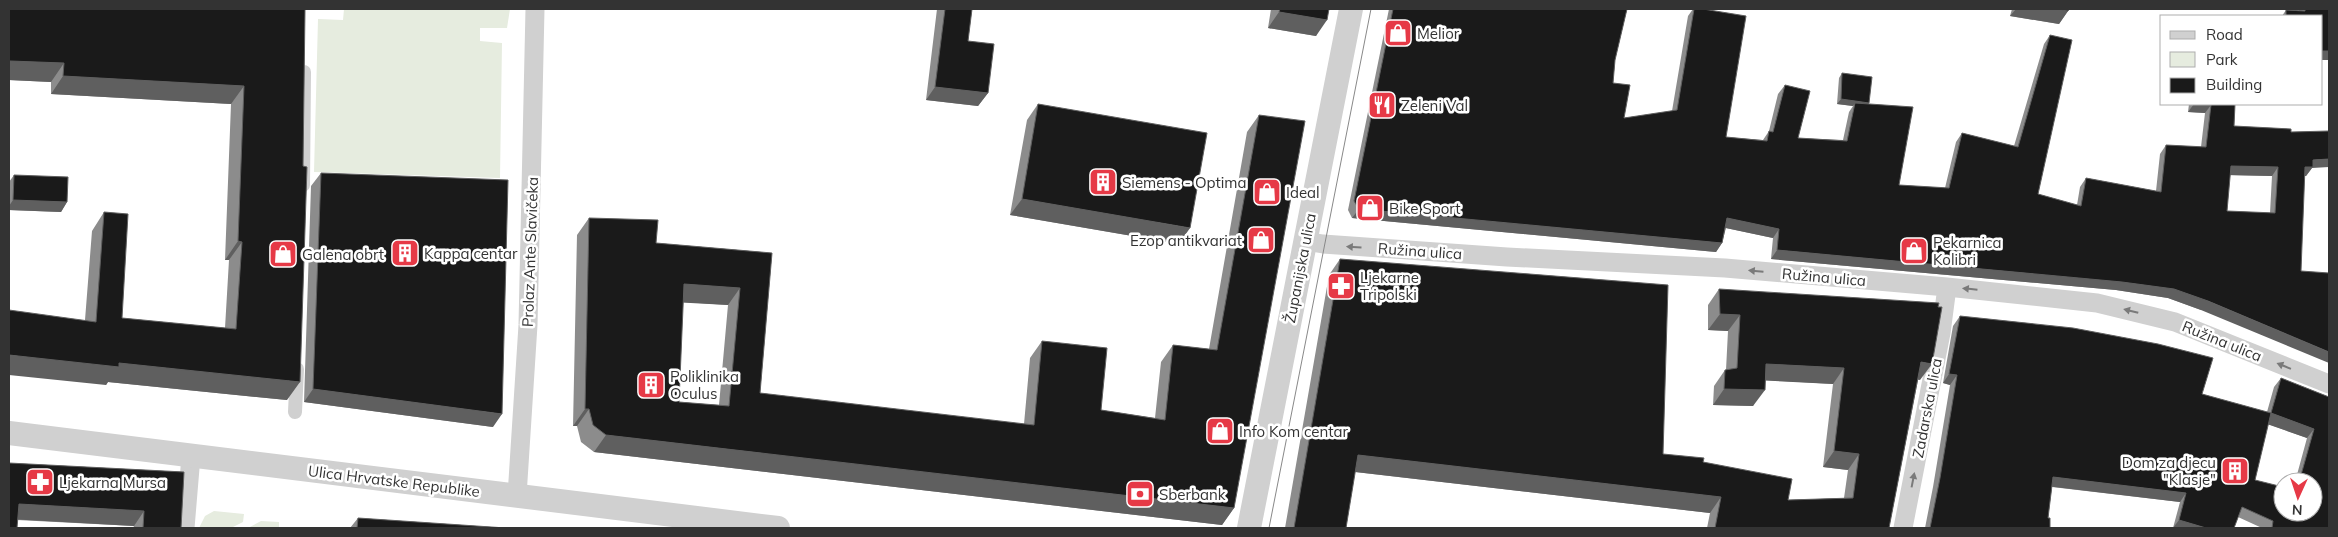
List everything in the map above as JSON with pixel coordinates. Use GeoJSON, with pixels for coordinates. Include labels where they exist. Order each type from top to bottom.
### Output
{"type":"FeatureCollection","features":[{"type":"Feature","properties":{"kind":"street","name":"Prolaz Ante Slavičeka"},"geometry":{"type":"LineString","coordinates":[[516,496],[528,325],[535,9]]}},
{"type":"Feature","properties":{"kind":"street","name":"Županijska ulica"},"geometry":{"type":"LineString","coordinates":[[1249,528],[1351,9]]}},
{"type":"Feature","properties":{"kind":"street"},"geometry":{"type":"LineString","coordinates":[[303,198],[304,58]]}},
{"type":"Feature","properties":{"kind":"street","name":"Ružina ulica"},"geometry":{"type":"LineString","coordinates":[[1305,241],[1323,244],[1488,256],[1725,268],[2055,298],[2130,310],[2174,322],[2329,384]]}},
{"type":"Feature","properties":{"kind":"street","name":"Zadarska ulica"},"geometry":{"type":"LineString","coordinates":[[1904,528],[1941,333],[1947,287]]}},
{"type":"Feature","properties":{"kind":"street"},"geometry":{"type":"LineString","coordinates":[[295,412],[297,354]]}},
{"type":"Feature","properties":{"kind":"street","name":"Ulica Hrvatske Republike"},"geometry":{"type":"LineString","coordinates":[[9,433],[778,528]]}},
{"type":"Feature","properties":{"kind":"street"},"geometry":{"type":"LineString","coordinates":[[185,528],[192,456]]}},
{"type":"Feature","properties":{"kind":"green space"},"geometry":{"type":"Polygon","coordinates":[[[344,9],[510,9],[507,28],[480,28],[480,41],[502,43],[500,178],[314,172],[318,19],[343,20],[344,9]]]}},
{"type":"Feature","properties":{"kind":"green space"},"geometry":{"type":"Polygon","coordinates":[[[214,511],[244,514],[243,522],[231,528],[199,528],[205,516],[214,511]]]}},
{"type":"Feature","properties":{"kind":"green space"},"geometry":{"type":"Polygon","coordinates":[[[261,521],[279,522],[279,528],[248,528],[261,521]]]}},
{"type":"Feature","properties":{"kind":"building"},"geometry":{"type":"Polygon","coordinates":[[[9,9],[305,9],[303,166],[307,167],[300,382],[119,363],[119,367],[9,355],[9,310],[96,322],[104,212],[128,214],[122,318],[236,329],[242,242],[238,241],[244,86],[63,76],[64,63],[10,61],[9,9]]]}},
{"type":"Feature","properties":{"kind":"building"},"geometry":{"type":"Polygon","coordinates":[[[945,9],[972,9],[968,41],[994,44],[988,93],[935,87],[945,9]]]}},
{"type":"Feature","properties":{"kind":"building"},"geometry":{"type":"Polygon","coordinates":[[[1280,9],[1329,9],[1327,20],[1279,12],[1280,9]]]}},
{"type":"Feature","properties":{"kind":"building"},"geometry":{"type":"Polygon","coordinates":[[[1393,9],[1627,9],[1615,60],[1613,83],[1630,85],[1624,118],[1677,110],[1694,9],[1746,16],[1726,137],[1767,141],[1769,131],[1773,132],[1785,85],[1810,91],[1798,138],[1847,141],[1855,103],[1913,107],[1899,185],[1949,188],[1962,133],[2018,147],[2050,35],[2072,40],[2038,194],[2081,206],[2086,178],[2161,192],[2166,145],[2206,147],[2211,105],[2235,105],[2234,126],[2291,129],[2291,132],[2329,131],[2329,159],[2313,160],[2313,167],[2305,167],[2301,271],[2329,273],[2329,352],[2208,301],[2174,289],[2122,282],[1777,250],[1779,229],[1727,218],[1722,243],[1359,209],[1354,201],[1393,9]],[[2231,166],[2227,211],[2275,213],[2278,167],[2231,166]]]}},
{"type":"Feature","properties":{"kind":"building"},"geometry":{"type":"Polygon","coordinates":[[[2305,9],[2329,9],[2329,51],[2323,51],[2323,15],[2286,15],[2286,10],[2305,11],[2305,9]]]}},
{"type":"Feature","properties":{"kind":"building"},"geometry":{"type":"Polygon","coordinates":[[[1842,73],[1872,77],[1869,103],[1841,99],[1842,73]]]}},
{"type":"Feature","properties":{"kind":"building","name":"Siemens - Optima"},"geometry":{"type":"Polygon","coordinates":[[[1038,104],[1207,133],[1190,228],[1022,199],[1038,104]]]}},
{"type":"Feature","properties":{"kind":"building"},"geometry":{"type":"Polygon","coordinates":[[[1259,115],[1305,121],[1234,508],[606,435],[593,425],[589,409],[585,409],[589,218],[658,220],[656,243],[772,253],[760,393],[1034,425],[1042,341],[1107,348],[1101,410],[1165,420],[1173,345],[1217,350],[1259,115]],[[684,284],[679,402],[729,406],[740,288],[684,284]]]}},
{"type":"Feature","properties":{"kind":"building","name":"Kappa centar"},"geometry":{"type":"Polygon","coordinates":[[[321,173],[508,180],[502,414],[313,389],[321,173]]]}},
{"type":"Feature","properties":{"kind":"building"},"geometry":{"type":"Polygon","coordinates":[[[14,175],[68,177],[67,202],[13,200],[14,175]]]}},
{"type":"Feature","properties":{"kind":"building"},"geometry":{"type":"Polygon","coordinates":[[[1340,259],[1668,285],[1663,454],[1704,458],[1703,462],[1792,479],[1788,500],[1853,498],[1859,454],[1834,451],[1844,368],[1766,364],[1765,390],[1724,389],[1725,370],[1737,368],[1740,315],[1720,314],[1719,289],[1939,303],[1938,307],[1942,307],[1932,364],[1921,362],[1889,528],[1715,528],[1721,497],[1358,455],[1346,528],[1294,528],[1340,259]]]}},
{"type":"Feature","properties":{"kind":"building"},"geometry":{"type":"Polygon","coordinates":[[[1960,316],[2073,328],[2158,344],[2213,358],[2202,394],[2271,413],[2255,480],[2273,484],[2273,521],[2242,507],[2234,528],[2206,528],[2179,520],[2186,493],[2053,477],[2048,518],[2050,518],[2050,528],[1930,528],[1957,375],[1949,374],[1960,316]]]}},
{"type":"Feature","properties":{"kind":"building"},"geometry":{"type":"Polygon","coordinates":[[[2281,378],[2329,397],[2329,528],[2272,528],[2273,521],[2323,522],[2323,472],[2302,472],[2314,429],[2271,413],[2281,378]]]}},
{"type":"Feature","properties":{"kind":"building"},"geometry":{"type":"Polygon","coordinates":[[[9,463],[184,472],[181,528],[143,528],[144,511],[19,504],[17,528],[9,528],[9,463]]]}},
{"type":"Feature","properties":{"kind":"building"},"geometry":{"type":"Polygon","coordinates":[[[358,518],[506,528],[357,528],[358,518]]]}},
{"type":"Feature","properties":{"kind":"tram line"},"geometry":{"type":"LineString","coordinates":[[1269,528],[1371,9]]}},
{"type":"Feature","properties":{"kind":"place","name":"Melior"},"geometry":{"type":"Point","coordinates":[1398,33]}},
{"type":"Feature","properties":{"kind":"place","name":"Zeleni Val"},"geometry":{"type":"Point","coordinates":[1382,105]}},
{"type":"Feature","properties":{"kind":"place","name":"Siemens - Optima"},"geometry":{"type":"Point","coordinates":[1103,182]}},
{"type":"Feature","properties":{"kind":"place","name":"Ideal"},"geometry":{"type":"Point","coordinates":[1267,192]}},
{"type":"Feature","properties":{"kind":"place","name":"Bike Sport"},"geometry":{"type":"Point","coordinates":[1370,208]}},
{"type":"Feature","properties":{"kind":"place","name":"Ezop antikvariat"},"geometry":{"type":"Point","coordinates":[1261,240]}},
{"type":"Feature","properties":{"kind":"place","name":"Pekarnica Kolibri"},"geometry":{"type":"Point","coordinates":[1914,251]}},
{"type":"Feature","properties":{"kind":"place","name":"Kappa centar"},"geometry":{"type":"Point","coordinates":[405,253]}},
{"type":"Feature","properties":{"kind":"place","name":"Galena obrt"},"geometry":{"type":"Point","coordinates":[283,254]}},
{"type":"Feature","properties":{"kind":"place","name":"Ljekarne Tripolski"},"geometry":{"type":"Point","coordinates":[1341,286]}},
{"type":"Feature","properties":{"kind":"place","name":"Poliklinika Oculus"},"geometry":{"type":"Point","coordinates":[651,385]}},
{"type":"Feature","properties":{"kind":"place","name":"Info Kom centar"},"geometry":{"type":"Point","coordinates":[1220,431]}},
{"type":"Feature","properties":{"kind":"place","name":"Dom za djecu \"Klasje\""},"geometry":{"type":"Point","coordinates":[2235,471]}},
{"type":"Feature","properties":{"kind":"place","name":"Ljekarna Mursa"},"geometry":{"type":"Point","coordinates":[40,482]}},
{"type":"Feature","properties":{"kind":"place","name":"Sberbank"},"geometry":{"type":"Point","coordinates":[1140,494]}}]}
